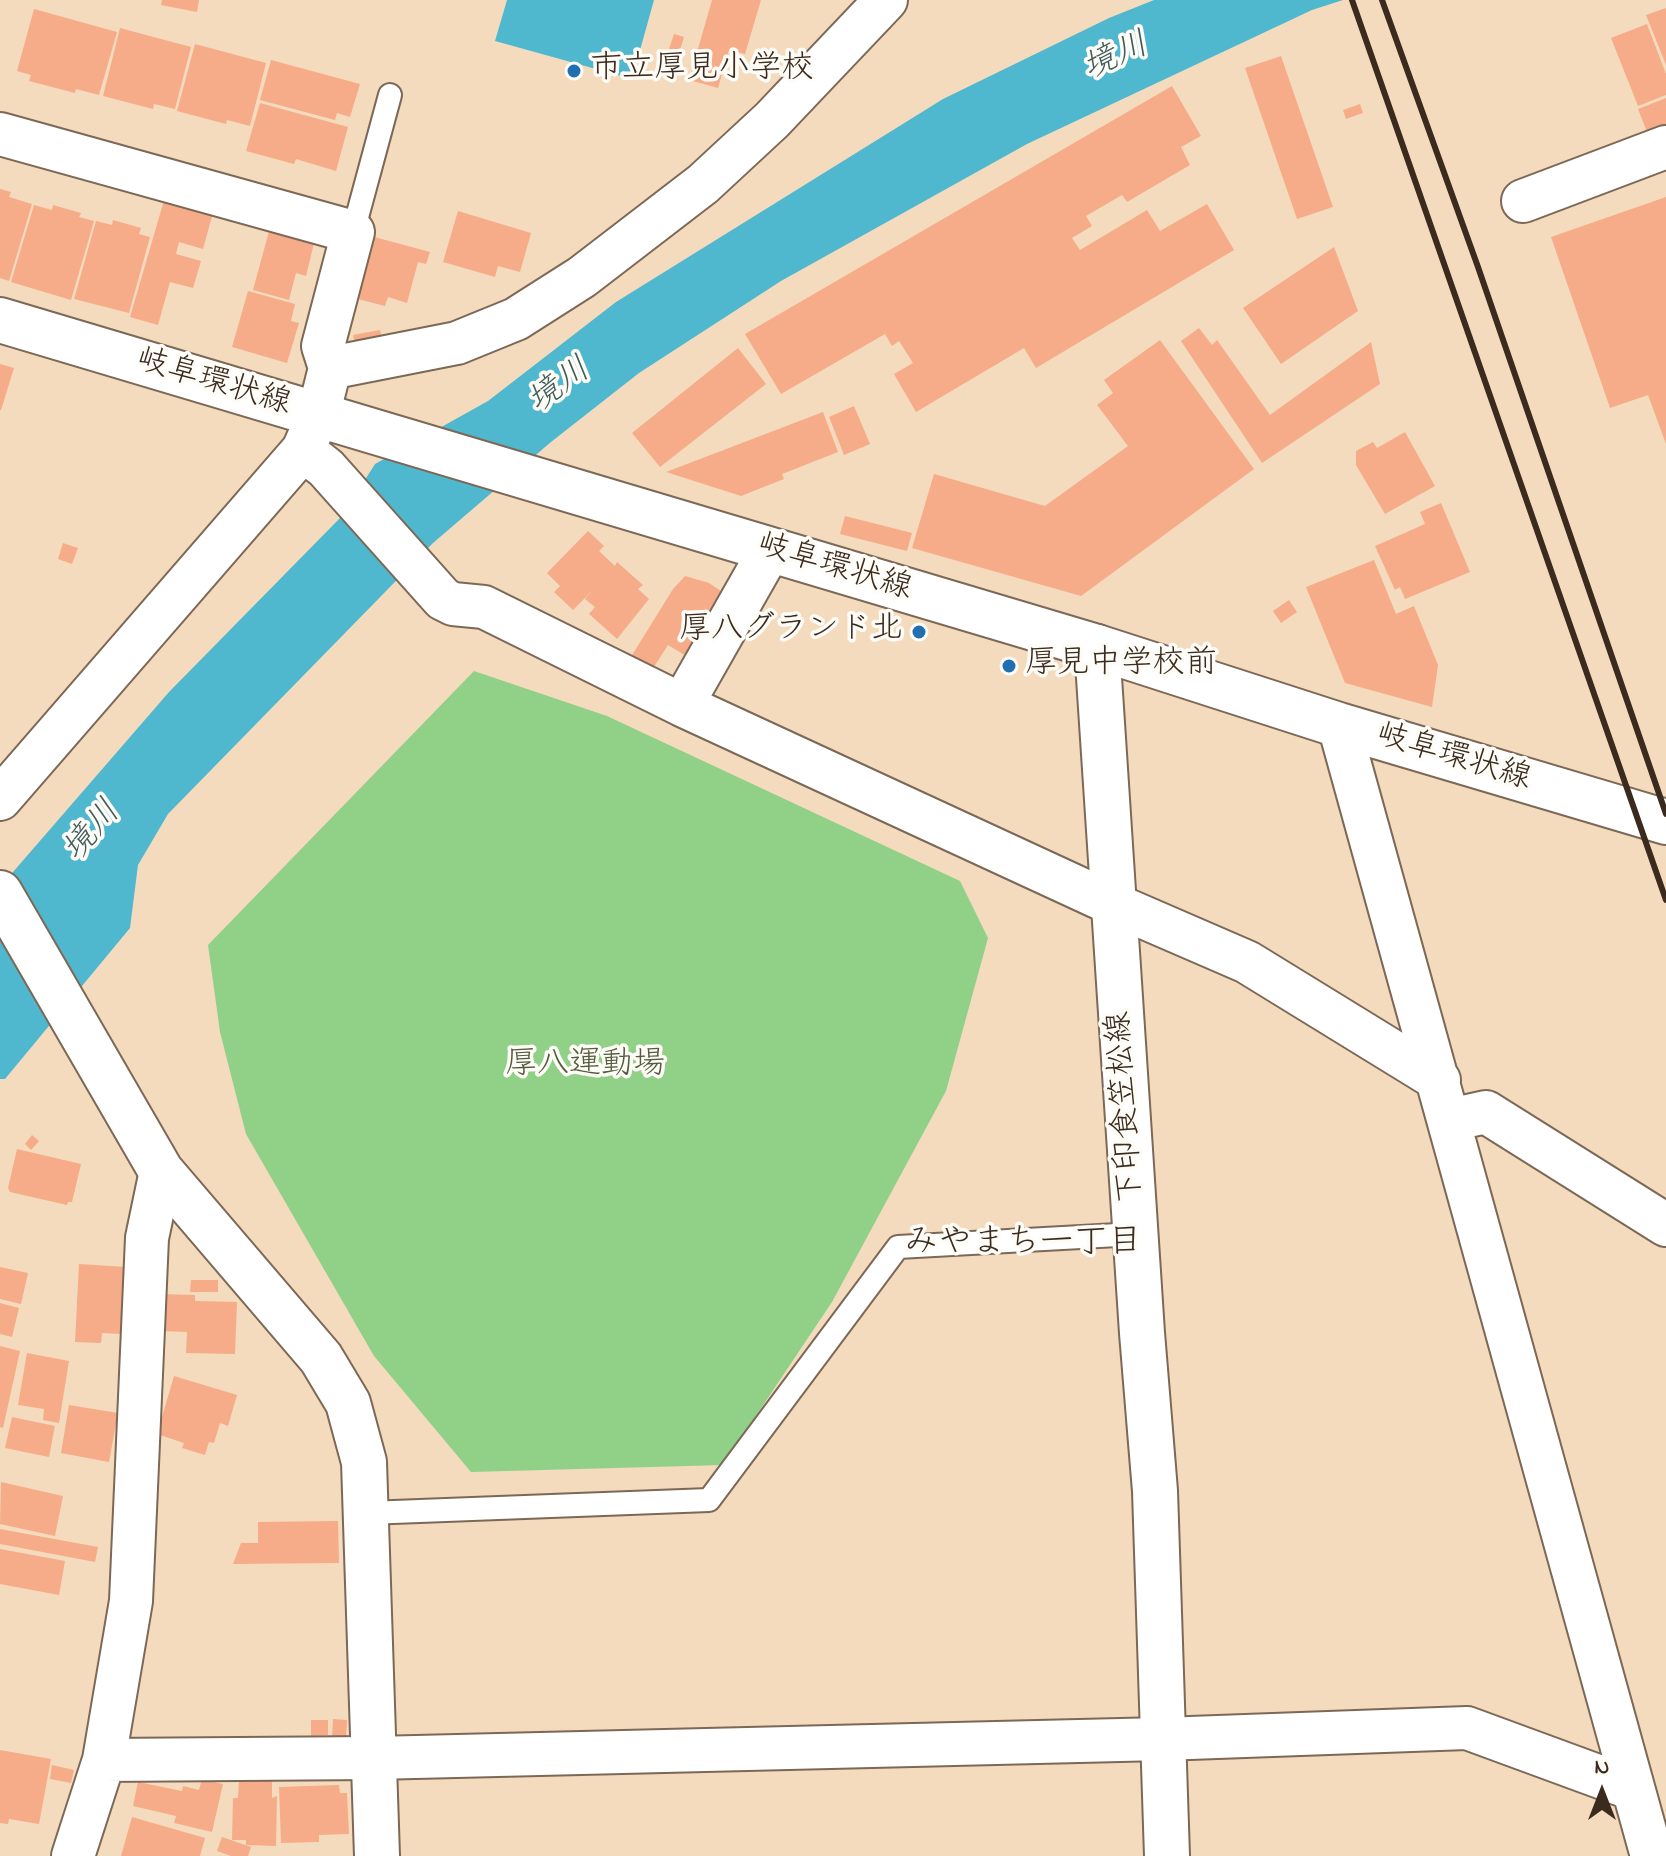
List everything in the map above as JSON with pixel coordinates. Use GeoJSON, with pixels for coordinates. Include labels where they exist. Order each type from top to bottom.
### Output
{"type":"FeatureCollection","features":[{"type":"Feature","properties":{"kind":"main road","name":"岐阜環状線"},"geometry":{"type":"LineString","coordinates":[[0,320],[321,439],[567,490],[1097,647],[1339,725],[1666,822]]}},
{"type":"Feature","properties":{"kind":"main road","name":"下印食笠松線"},"geometry":{"type":"LineString","coordinates":[[1097,647],[1155,1491],[1167,1856]]}},
{"type":"Feature","properties":{"kind":"main road"},"geometry":{"type":"LineString","coordinates":[[0,893],[161,1171],[321,1358],[348,1403],[364,1462],[377,1856]]}},
{"type":"Feature","properties":{"kind":"street"},"geometry":{"type":"LineString","coordinates":[[330,368],[457,343],[516,319],[582,277],[703,184],[772,120],[886,0]]}},
{"type":"Feature","properties":{"kind":"street"},"geometry":{"type":"LineString","coordinates":[[0,134],[353,232],[323,346],[330,368],[321,439],[0,799]]}},
{"type":"Feature","properties":{"kind":"street"},"geometry":{"type":"LineString","coordinates":[[1523,201],[1666,147]]}},
{"type":"Feature","properties":{"kind":"street"},"geometry":{"type":"LineString","coordinates":[[321,439],[443,599],[453,604],[484,607],[682,705],[1113,904],[1247,962],[1439,1080]]}},
{"type":"Feature","properties":{"kind":"street"},"geometry":{"type":"LineString","coordinates":[[682,705],[770,550]]}},
{"type":"Feature","properties":{"kind":"street"},"geometry":{"type":"LineString","coordinates":[[1339,725],[1652,1856]]}},
{"type":"Feature","properties":{"kind":"street"},"geometry":{"type":"LineString","coordinates":[[1450,1120],[1486,1112],[1666,1225]]}},
{"type":"Feature","properties":{"kind":"street"},"geometry":{"type":"LineString","coordinates":[[73,1856],[104,1760],[131,1601],[147,1238],[161,1171]]}},
{"type":"Feature","properties":{"kind":"street"},"geometry":{"type":"LineString","coordinates":[[104,1760],[374,1758],[1162,1739],[1467,1728],[1633,1789]]}},
{"type":"Feature","properties":{"kind":"lane"},"geometry":{"type":"LineString","coordinates":[[353,232],[390,95]]}},
{"type":"Feature","properties":{"kind":"lane"},"geometry":{"type":"LineString","coordinates":[[367,1513],[709,1500],[898,1247],[1136,1234]]}},
{"type":"Feature","properties":{"kind":"green space","name":"厚八運動場"},"geometry":{"type":"Polygon","coordinates":[[[474,671],[607,716],[960,881],[988,938],[946,1091],[832,1302],[723,1465],[471,1472],[374,1356],[246,1134],[220,1032],[208,945],[474,671]]]}},
{"type":"Feature","properties":{"kind":"water"},"geometry":{"type":"Polygon","coordinates":[[[507,0],[654,0],[632,79],[495,41],[507,0]]]}},
{"type":"Feature","properties":{"kind":"water","name":"境川"},"geometry":{"type":"Polygon","coordinates":[[[1154,0],[1343,0],[1312,10],[1027,144],[781,281],[639,373],[551,442],[433,543],[168,814],[138,865],[130,928],[5,1079],[0,1079],[0,887],[169,692],[342,516],[375,464],[488,401],[616,302],[943,99],[1109,18],[1154,0]]]}},
{"type":"Feature","properties":{"kind":"building"},"geometry":{"type":"Polygon","coordinates":[[[162,0],[199,0],[197,12],[161,5],[162,0]]]}},
{"type":"Feature","properties":{"kind":"building"},"geometry":{"type":"Polygon","coordinates":[[[712,0],[761,0],[745,54],[729,50],[718,88],[689,80],[712,0]]]}},
{"type":"Feature","properties":{"kind":"building"},"geometry":{"type":"Polygon","coordinates":[[[1666,8],[1666,65],[1646,15],[1666,8]]]}},
{"type":"Feature","properties":{"kind":"building"},"geometry":{"type":"Polygon","coordinates":[[[34,9],[117,32],[99,95],[76,89],[75,93],[29,81],[31,75],[17,71],[34,9]]]}},
{"type":"Feature","properties":{"kind":"building"},"geometry":{"type":"Polygon","coordinates":[[[1647,24],[1666,74],[1666,95],[1638,106],[1611,38],[1647,24]]]}},
{"type":"Feature","properties":{"kind":"building"},"geometry":{"type":"Polygon","coordinates":[[[120,28],[191,47],[175,109],[154,104],[153,109],[103,96],[120,28]]]}},
{"type":"Feature","properties":{"kind":"building"},"geometry":{"type":"Polygon","coordinates":[[[674,34],[684,37],[674,70],[663,67],[674,34]]]}},
{"type":"Feature","properties":{"kind":"building"},"geometry":{"type":"Polygon","coordinates":[[[195,44],[266,63],[250,126],[227,120],[226,124],[177,111],[195,44]]]}},
{"type":"Feature","properties":{"kind":"building"},"geometry":{"type":"Polygon","coordinates":[[[1281,56],[1333,207],[1297,219],[1245,68],[1281,56]]]}},
{"type":"Feature","properties":{"kind":"building"},"geometry":{"type":"Polygon","coordinates":[[[271,60],[360,84],[350,117],[337,113],[335,120],[260,100],[271,60]]]}},
{"type":"Feature","properties":{"kind":"building"},"geometry":{"type":"Polygon","coordinates":[[[1172,86],[1201,136],[1181,147],[1190,165],[1127,202],[1122,195],[1086,216],[1092,226],[1072,238],[1080,250],[1147,210],[1160,231],[1207,204],[1234,250],[1036,368],[1024,348],[916,412],[894,374],[913,363],[899,341],[892,346],[885,334],[781,394],[745,334],[1172,86]]]}},
{"type":"Feature","properties":{"kind":"building"},"geometry":{"type":"Polygon","coordinates":[[[1666,98],[1666,125],[1647,132],[1638,109],[1666,98]]]}},
{"type":"Feature","properties":{"kind":"building"},"geometry":{"type":"Polygon","coordinates":[[[260,103],[348,127],[336,171],[296,159],[294,164],[246,151],[260,103]]]}},
{"type":"Feature","properties":{"kind":"building"},"geometry":{"type":"Polygon","coordinates":[[[1360,104],[1363,113],[1346,119],[1343,110],[1360,104]]]}},
{"type":"Feature","properties":{"kind":"building"},"geometry":{"type":"Polygon","coordinates":[[[0,189],[11,192],[9,197],[32,204],[9,281],[0,278],[0,189]]]}},
{"type":"Feature","properties":{"kind":"building"},"geometry":{"type":"Polygon","coordinates":[[[165,197],[214,209],[203,249],[179,242],[176,254],[201,261],[193,288],[170,282],[158,325],[130,317],[165,197]]]}},
{"type":"Feature","properties":{"kind":"building"},"geometry":{"type":"Polygon","coordinates":[[[1666,197],[1666,444],[1648,395],[1610,408],[1551,237],[1666,197]]]}},
{"type":"Feature","properties":{"kind":"building"},"geometry":{"type":"Polygon","coordinates":[[[34,205],[52,210],[53,205],[81,213],[79,217],[94,221],[71,300],[11,282],[34,205]]]}},
{"type":"Feature","properties":{"kind":"building"},"geometry":{"type":"Polygon","coordinates":[[[458,211],[531,233],[520,272],[498,266],[495,277],[443,262],[458,211]]]}},
{"type":"Feature","properties":{"kind":"building"},"geometry":{"type":"Polygon","coordinates":[[[113,220],[141,228],[139,234],[150,237],[129,313],[74,299],[96,221],[112,225],[113,220]]]}},
{"type":"Feature","properties":{"kind":"building"},"geometry":{"type":"Polygon","coordinates":[[[271,224],[305,233],[303,240],[314,243],[306,276],[296,273],[289,300],[253,290],[271,224]]]}},
{"type":"Feature","properties":{"kind":"building"},"geometry":{"type":"Polygon","coordinates":[[[367,235],[430,252],[426,264],[418,262],[407,303],[388,297],[385,306],[350,297],[367,235]]]}},
{"type":"Feature","properties":{"kind":"building"},"geometry":{"type":"Polygon","coordinates":[[[1334,247],[1358,311],[1281,364],[1243,308],[1334,247]]]}},
{"type":"Feature","properties":{"kind":"building"},"geometry":{"type":"Polygon","coordinates":[[[248,291],[295,304],[291,321],[299,323],[287,363],[232,347],[248,291]]]}},
{"type":"Feature","properties":{"kind":"building"},"geometry":{"type":"Polygon","coordinates":[[[1199,328],[1212,345],[1217,340],[1270,415],[1371,342],[1380,384],[1262,463],[1181,341],[1199,328]]]}},
{"type":"Feature","properties":{"kind":"building"},"geometry":{"type":"Polygon","coordinates":[[[380,330],[382,339],[355,344],[353,335],[380,330]]]}},
{"type":"Feature","properties":{"kind":"building"},"geometry":{"type":"Polygon","coordinates":[[[1160,340],[1254,469],[1081,596],[912,548],[934,474],[1045,506],[1128,446],[1097,405],[1113,393],[1104,380],[1160,340]]]}},
{"type":"Feature","properties":{"kind":"building"},"geometry":{"type":"Polygon","coordinates":[[[738,348],[766,384],[660,467],[632,433],[738,348]]]}},
{"type":"Feature","properties":{"kind":"building"},"geometry":{"type":"Polygon","coordinates":[[[0,364],[14,368],[1,410],[0,410],[0,364]]]}},
{"type":"Feature","properties":{"kind":"building"},"geometry":{"type":"Polygon","coordinates":[[[854,406],[870,444],[844,455],[829,417],[854,406]]]}},
{"type":"Feature","properties":{"kind":"building"},"geometry":{"type":"Polygon","coordinates":[[[823,412],[838,452],[782,474],[784,479],[741,496],[666,472],[823,412]]]}},
{"type":"Feature","properties":{"kind":"building"},"geometry":{"type":"Polygon","coordinates":[[[1405,432],[1435,486],[1385,514],[1356,465],[1356,451],[1373,442],[1377,448],[1405,432]]]}},
{"type":"Feature","properties":{"kind":"building"},"geometry":{"type":"Polygon","coordinates":[[[1441,503],[1470,572],[1405,599],[1400,587],[1395,590],[1375,546],[1425,524],[1420,512],[1441,503]]]}},
{"type":"Feature","properties":{"kind":"building"},"geometry":{"type":"Polygon","coordinates":[[[845,516],[912,533],[907,551],[840,534],[845,516]]]}},
{"type":"Feature","properties":{"kind":"building"},"geometry":{"type":"Polygon","coordinates":[[[588,531],[604,546],[599,551],[643,585],[638,589],[649,599],[617,639],[589,614],[595,607],[585,599],[593,590],[573,610],[554,592],[560,586],[547,573],[588,531]]]}},
{"type":"Feature","properties":{"kind":"building"},"geometry":{"type":"Polygon","coordinates":[[[63,543],[78,548],[72,564],[58,559],[63,543]]]}},
{"type":"Feature","properties":{"kind":"building"},"geometry":{"type":"Polygon","coordinates":[[[1374,560],[1396,614],[1414,606],[1438,665],[1432,707],[1345,683],[1306,587],[1374,560]]]}},
{"type":"Feature","properties":{"kind":"building"},"geometry":{"type":"Polygon","coordinates":[[[685,576],[709,583],[727,595],[688,657],[668,645],[650,673],[629,660],[673,589],[685,576]]]}},
{"type":"Feature","properties":{"kind":"building"},"geometry":{"type":"Polygon","coordinates":[[[1289,600],[1297,612],[1281,623],[1273,611],[1289,600]]]}},
{"type":"Feature","properties":{"kind":"building"},"geometry":{"type":"Polygon","coordinates":[[[32,1135],[39,1141],[31,1150],[25,1144],[32,1135]]]}},
{"type":"Feature","properties":{"kind":"building"},"geometry":{"type":"Polygon","coordinates":[[[17,1149],[81,1164],[72,1202],[67,1205],[10,1192],[8,1188],[17,1149]]]}},
{"type":"Feature","properties":{"kind":"building"},"geometry":{"type":"Polygon","coordinates":[[[79,1264],[126,1267],[122,1334],[102,1333],[101,1343],[75,1342],[79,1264]]]}},
{"type":"Feature","properties":{"kind":"building"},"geometry":{"type":"Polygon","coordinates":[[[0,1267],[28,1273],[21,1304],[0,1299],[0,1267]]]}},
{"type":"Feature","properties":{"kind":"building"},"geometry":{"type":"Polygon","coordinates":[[[191,1280],[218,1280],[218,1292],[190,1292],[191,1280]]]}},
{"type":"Feature","properties":{"kind":"building"},"geometry":{"type":"Polygon","coordinates":[[[160,1294],[195,1295],[195,1301],[237,1302],[235,1354],[186,1353],[187,1332],[159,1331],[160,1294]]]}},
{"type":"Feature","properties":{"kind":"building"},"geometry":{"type":"Polygon","coordinates":[[[0,1303],[19,1308],[12,1337],[0,1334],[0,1303]]]}},
{"type":"Feature","properties":{"kind":"building"},"geometry":{"type":"Polygon","coordinates":[[[0,1346],[20,1351],[3,1428],[0,1427],[0,1346]]]}},
{"type":"Feature","properties":{"kind":"building"},"geometry":{"type":"Polygon","coordinates":[[[27,1353],[69,1361],[59,1423],[43,1420],[44,1409],[18,1405],[27,1353]]]}},
{"type":"Feature","properties":{"kind":"building"},"geometry":{"type":"Polygon","coordinates":[[[174,1376],[237,1395],[228,1426],[220,1423],[214,1443],[209,1442],[205,1455],[182,1448],[184,1443],[157,1434],[174,1376]]]}},
{"type":"Feature","properties":{"kind":"building"},"geometry":{"type":"Polygon","coordinates":[[[69,1405],[118,1413],[109,1462],[61,1453],[69,1405]]]}},
{"type":"Feature","properties":{"kind":"building"},"geometry":{"type":"Polygon","coordinates":[[[12,1417],[55,1426],[49,1457],[5,1448],[12,1417]]]}},
{"type":"Feature","properties":{"kind":"building"},"geometry":{"type":"Polygon","coordinates":[[[1,1482],[63,1496],[55,1536],[0,1524],[1,1482]]]}},
{"type":"Feature","properties":{"kind":"building"},"geometry":{"type":"Polygon","coordinates":[[[338,1521],[339,1563],[233,1564],[241,1543],[258,1543],[258,1522],[338,1521]]]}},
{"type":"Feature","properties":{"kind":"building"},"geometry":{"type":"Polygon","coordinates":[[[0,1529],[98,1547],[95,1562],[0,1544],[0,1529]]]}},
{"type":"Feature","properties":{"kind":"building"},"geometry":{"type":"Polygon","coordinates":[[[0,1549],[65,1561],[59,1595],[0,1584],[0,1549]]]}},
{"type":"Feature","properties":{"kind":"building"},"geometry":{"type":"Polygon","coordinates":[[[333,1719],[347,1720],[346,1738],[332,1737],[333,1719]]]}},
{"type":"Feature","properties":{"kind":"building"},"geometry":{"type":"Polygon","coordinates":[[[311,1720],[328,1720],[328,1735],[311,1736],[311,1720]]]}},
{"type":"Feature","properties":{"kind":"building"},"geometry":{"type":"Polygon","coordinates":[[[0,1750],[51,1759],[39,1824],[9,1819],[8,1824],[0,1823],[0,1750]]]}},
{"type":"Feature","properties":{"kind":"building"},"geometry":{"type":"Polygon","coordinates":[[[52,1765],[74,1770],[71,1783],[50,1779],[52,1765]]]}},
{"type":"Feature","properties":{"kind":"building"},"geometry":{"type":"Polygon","coordinates":[[[202,1779],[223,1784],[212,1832],[174,1823],[176,1816],[133,1806],[138,1782],[182,1791],[183,1786],[199,1790],[202,1779]]]}},
{"type":"Feature","properties":{"kind":"building"},"geometry":{"type":"Polygon","coordinates":[[[239,1779],[272,1779],[272,1798],[277,1796],[276,1846],[246,1845],[246,1840],[232,1840],[233,1798],[238,1798],[239,1779]]]}},
{"type":"Feature","properties":{"kind":"building"},"geometry":{"type":"Polygon","coordinates":[[[339,1785],[340,1793],[347,1793],[349,1834],[319,1835],[319,1842],[281,1843],[279,1787],[339,1785]]]}},
{"type":"Feature","properties":{"kind":"building"},"geometry":{"type":"Polygon","coordinates":[[[132,1817],[205,1838],[200,1856],[121,1856],[132,1817]]]}},
{"type":"Feature","properties":{"kind":"building"},"geometry":{"type":"Polygon","coordinates":[[[222,1837],[251,1847],[248,1856],[231,1856],[217,1851],[222,1837]]]}},
{"type":"Feature","properties":{"kind":"railway"},"geometry":{"type":"LineString","coordinates":[[1352,0],[1666,900]]}},
{"type":"Feature","properties":{"kind":"railway"},"geometry":{"type":"LineString","coordinates":[[1382,0],[1478,267],[1666,814]]}},
{"type":"Feature","properties":{"kind":"place","name":"市立厚見小学校"},"geometry":{"type":"Point","coordinates":[574,71]}},
{"type":"Feature","properties":{"kind":"place","name":"厚八グランド北"},"geometry":{"type":"Point","coordinates":[919,632]}},
{"type":"Feature","properties":{"kind":"place","name":"厚見中学校前"},"geometry":{"type":"Point","coordinates":[1009,666]}},
{"type":"Feature","properties":{"kind":"district","name":"みやまち一丁目"},"geometry":{"type":"Point","coordinates":[1023,1245]}}]}
